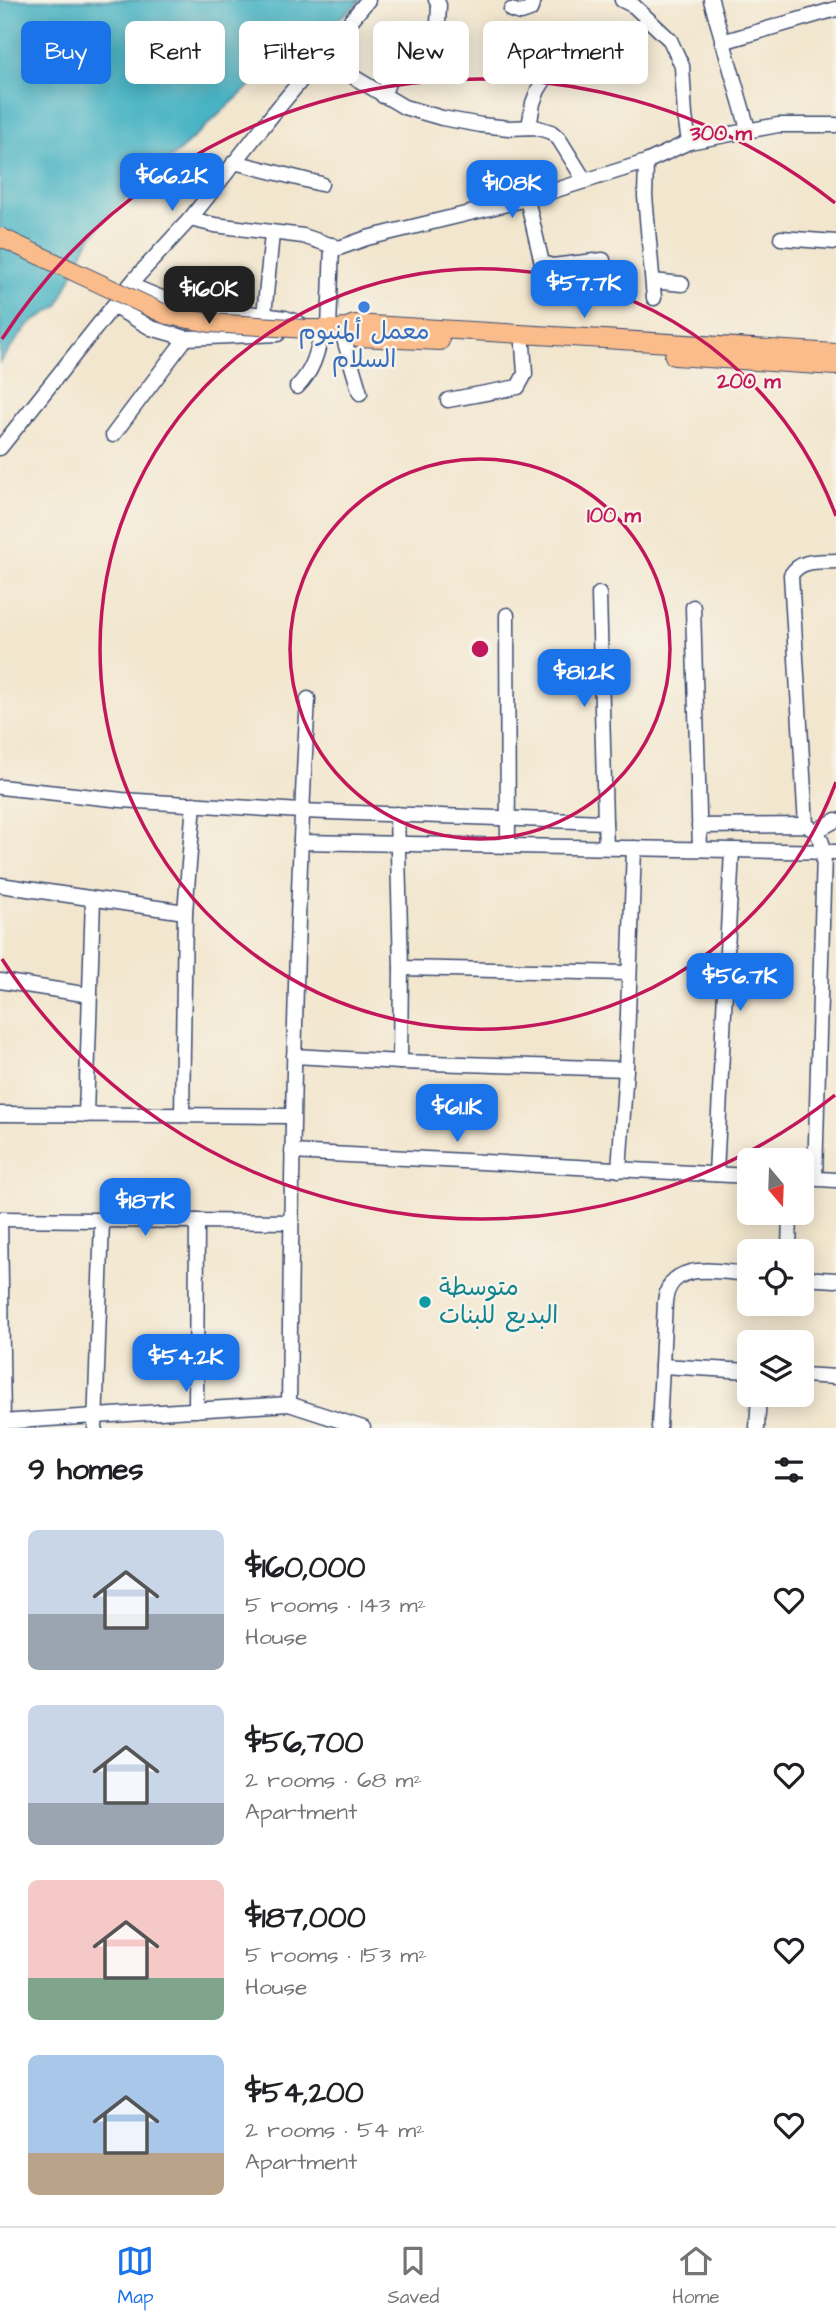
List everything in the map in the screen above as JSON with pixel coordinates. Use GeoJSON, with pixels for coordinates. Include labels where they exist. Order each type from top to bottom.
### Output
{"type":"FeatureCollection","features":[{"type":"Feature","properties":{"kind":"main road"},"geometry":{"type":"LineString","coordinates":[[0,237],[167,315],[210,323],[325,329],[363,338],[523,345],[836,366]]}},
{"type":"Feature","properties":{"kind":"main road"},"geometry":{"type":"LineString","coordinates":[[325,329],[355,324],[836,353]]}},
{"type":"Feature","properties":{"kind":"street"},"geometry":{"type":"LineString","coordinates":[[350,21],[368,0]]}},
{"type":"Feature","properties":{"kind":"street"},"geometry":{"type":"LineString","coordinates":[[436,0],[439,5],[436,21]]}},
{"type":"Feature","properties":{"kind":"street"},"geometry":{"type":"LineString","coordinates":[[511,10],[521,13],[530,10],[534,0]]}},
{"type":"Feature","properties":{"kind":"street"},"geometry":{"type":"LineString","coordinates":[[622,0],[634,6],[670,40],[682,66],[689,142]]}},
{"type":"Feature","properties":{"kind":"street"},"geometry":{"type":"LineString","coordinates":[[711,0],[748,129]]}},
{"type":"Feature","properties":{"kind":"street"},"geometry":{"type":"LineString","coordinates":[[722,42],[836,9]]}},
{"type":"Feature","properties":{"kind":"street"},"geometry":{"type":"LineString","coordinates":[[359,81],[404,107],[442,118],[509,128],[529,127],[551,132],[559,139],[585,181]]}},
{"type":"Feature","properties":{"kind":"street"},"geometry":{"type":"LineString","coordinates":[[0,448],[130,285],[190,219],[298,84]]}},
{"type":"Feature","properties":{"kind":"street"},"geometry":{"type":"LineString","coordinates":[[383,96],[388,84]]}},
{"type":"Feature","properties":{"kind":"street"},"geometry":{"type":"LineString","coordinates":[[529,127],[533,103],[542,84]]}},
{"type":"Feature","properties":{"kind":"street"},"geometry":{"type":"LineString","coordinates":[[190,219],[272,234],[303,236],[340,247],[527,199],[646,162],[689,142],[778,125],[836,125]]}},
{"type":"Feature","properties":{"kind":"street"},"geometry":{"type":"LineString","coordinates":[[234,162],[321,184]]}},
{"type":"Feature","properties":{"kind":"street"},"geometry":{"type":"LineString","coordinates":[[646,162],[645,196],[654,298]]}},
{"type":"Feature","properties":{"kind":"street"},"geometry":{"type":"LineString","coordinates":[[527,199],[542,263],[552,266],[603,260]]}},
{"type":"Feature","properties":{"kind":"street"},"geometry":{"type":"LineString","coordinates":[[264,315],[272,234]]}},
{"type":"Feature","properties":{"kind":"street"},"geometry":{"type":"LineString","coordinates":[[781,239],[836,242]]}},
{"type":"Feature","properties":{"kind":"street"},"geometry":{"type":"LineString","coordinates":[[297,387],[314,365],[325,329],[332,245]]}},
{"type":"Feature","properties":{"kind":"street"},"geometry":{"type":"LineString","coordinates":[[653,281],[682,284]]}},
{"type":"Feature","properties":{"kind":"street"},"geometry":{"type":"LineString","coordinates":[[130,285],[174,303],[292,319],[325,329],[360,393]]}},
{"type":"Feature","properties":{"kind":"street"},"geometry":{"type":"LineString","coordinates":[[113,306],[151,328],[186,338],[281,334],[325,329]]}},
{"type":"Feature","properties":{"kind":"street"},"geometry":{"type":"LineString","coordinates":[[113,435],[186,338]]}},
{"type":"Feature","properties":{"kind":"street"},"geometry":{"type":"LineString","coordinates":[[449,400],[518,387],[525,374],[523,345]]}},
{"type":"Feature","properties":{"kind":"street"},"geometry":{"type":"LineString","coordinates":[[810,1148],[830,852],[811,828],[790,575],[796,567],[805,563],[836,561]]}},
{"type":"Feature","properties":{"kind":"street"},"geometry":{"type":"LineString","coordinates":[[598,594],[606,848]]}},
{"type":"Feature","properties":{"kind":"street"},"geometry":{"type":"LineString","coordinates":[[693,607],[700,849]]}},
{"type":"Feature","properties":{"kind":"street"},"geometry":{"type":"LineString","coordinates":[[507,615],[508,846]]}},
{"type":"Feature","properties":{"kind":"street"},"geometry":{"type":"LineString","coordinates":[[289,1404],[292,1116],[301,811],[308,699]]}},
{"type":"Feature","properties":{"kind":"street"},"geometry":{"type":"LineString","coordinates":[[0,787],[75,796],[301,811],[605,822]]}},
{"type":"Feature","properties":{"kind":"street"},"geometry":{"type":"LineString","coordinates":[[182,1115],[185,912],[194,804]]}},
{"type":"Feature","properties":{"kind":"street"},"geometry":{"type":"LineString","coordinates":[[397,814],[401,968],[400,1062]]}},
{"type":"Feature","properties":{"kind":"street"},"geometry":{"type":"LineString","coordinates":[[699,827],[811,828],[836,820]]}},
{"type":"Feature","properties":{"kind":"street"},"geometry":{"type":"LineString","coordinates":[[301,842],[830,852]]}},
{"type":"Feature","properties":{"kind":"street"},"geometry":{"type":"LineString","coordinates":[[619,1170],[626,1069],[634,848]]}},
{"type":"Feature","properties":{"kind":"street"},"geometry":{"type":"LineString","coordinates":[[716,1174],[732,850]]}},
{"type":"Feature","properties":{"kind":"street"},"geometry":{"type":"LineString","coordinates":[[0,886],[185,912]]}},
{"type":"Feature","properties":{"kind":"street"},"geometry":{"type":"LineString","coordinates":[[86,1115],[93,899]]}},
{"type":"Feature","properties":{"kind":"street"},"geometry":{"type":"LineString","coordinates":[[401,968],[629,973]]}},
{"type":"Feature","properties":{"kind":"street"},"geometry":{"type":"LineString","coordinates":[[0,981],[90,995]]}},
{"type":"Feature","properties":{"kind":"street"},"geometry":{"type":"LineString","coordinates":[[294,1056],[626,1069]]}},
{"type":"Feature","properties":{"kind":"street"},"geometry":{"type":"LineString","coordinates":[[0,1114],[292,1116]]}},
{"type":"Feature","properties":{"kind":"street"},"geometry":{"type":"LineString","coordinates":[[292,1152],[737,1175]]}},
{"type":"Feature","properties":{"kind":"street"},"geometry":{"type":"LineString","coordinates":[[814,1178],[836,1180]]}},
{"type":"Feature","properties":{"kind":"street"},"geometry":{"type":"LineString","coordinates":[[291,1222],[0,1219],[1,1422],[95,1423],[197,1410],[289,1404],[363,1428]]}},
{"type":"Feature","properties":{"kind":"street"},"geometry":{"type":"LineString","coordinates":[[95,1423],[102,1220]]}},
{"type":"Feature","properties":{"kind":"street"},"geometry":{"type":"LineString","coordinates":[[197,1221],[197,1410]]}},
{"type":"Feature","properties":{"kind":"street"},"geometry":{"type":"LineString","coordinates":[[659,1428],[666,1294],[674,1280],[687,1271],[737,1273]]}},
{"type":"Feature","properties":{"kind":"street"},"geometry":{"type":"LineString","coordinates":[[814,1279],[836,1280]]}},
{"type":"Feature","properties":{"kind":"street"},"geometry":{"type":"LineString","coordinates":[[662,1366],[737,1370]]}},
{"type":"Feature","properties":{"kind":"street"},"geometry":{"type":"LineString","coordinates":[[814,1376],[836,1377]]}},
{"type":"Feature","properties":{"kind":"street"},"geometry":{"type":"LineString","coordinates":[[757,1428],[758,1407]]}},
{"type":"Feature","properties":{"kind":"water"},"geometry":{"type":"Polygon","coordinates":[[[0,0],[361,0],[337,21],[239,21],[239,84],[252,84],[108,216],[87,243],[58,306],[28,325],[0,362],[0,0]]]}},
{"type":"Feature","properties":{"kind":"place","name":"معمل ألمنيوم السلام"},"geometry":{"type":"Point","coordinates":[364,307]}},
{"type":"Feature","properties":{"kind":"place","name":"متوسطة البديع للبنات"},"geometry":{"type":"Point","coordinates":[425,1302]}}]}
